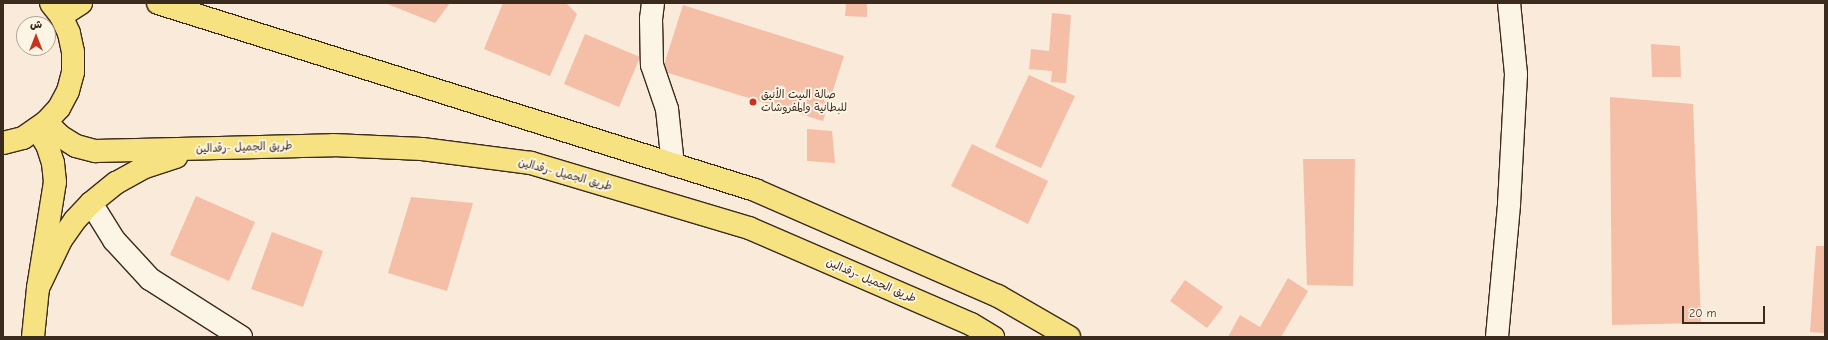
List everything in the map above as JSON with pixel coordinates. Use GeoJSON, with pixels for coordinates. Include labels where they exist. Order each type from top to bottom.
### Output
{"type":"FeatureCollection","features":[{"type":"Feature","properties":{"kind":"main road"},"geometry":{"type":"LineString","coordinates":[[3,143],[23,138],[42,126],[59,108],[68,91],[72,72],[73,52],[69,33],[53,6],[82,3]]}},
{"type":"Feature","properties":{"kind":"main road"},"geometry":{"type":"LineString","coordinates":[[158,3],[755,190],[998,296],[1069,337]]}},
{"type":"Feature","properties":{"kind":"main road"},"geometry":{"type":"LineString","coordinates":[[33,337],[38,288],[55,182],[53,163],[42,126]]}},
{"type":"Feature","properties":{"kind":"main road","name":"طريق الجميل -رقدالين"},"geometry":{"type":"LineString","coordinates":[[42,126],[76,146],[95,151],[209,150],[255,146],[333,145],[407,148],[531,163],[749,228],[971,324],[994,337]]}},
{"type":"Feature","properties":{"kind":"main road"},"geometry":{"type":"LineString","coordinates":[[38,288],[61,240],[75,220],[91,203],[116,182],[144,167],[175,157],[209,150]]}},
{"type":"Feature","properties":{"kind":"street"},"geometry":{"type":"LineString","coordinates":[[653,3],[651,19],[652,65],[667,109],[673,165]]}},
{"type":"Feature","properties":{"kind":"street"},"geometry":{"type":"LineString","coordinates":[[1497,337],[1509,204],[1516,74],[1509,3]]}},
{"type":"Feature","properties":{"kind":"street"},"geometry":{"type":"LineString","coordinates":[[91,203],[114,240],[150,279],[241,337]]}},
{"type":"Feature","properties":{"kind":"building"},"geometry":{"type":"Polygon","coordinates":[[[385,3],[450,3],[435,23],[385,3]]]}},
{"type":"Feature","properties":{"kind":"building"},"geometry":{"type":"Polygon","coordinates":[[[503,3],[566,3],[577,14],[550,76],[484,49],[503,3]]]}},
{"type":"Feature","properties":{"kind":"building"},"geometry":{"type":"Polygon","coordinates":[[[846,3],[867,3],[867,17],[845,16],[846,3]]]}},
{"type":"Feature","properties":{"kind":"building"},"geometry":{"type":"Polygon","coordinates":[[[683,5],[844,56],[823,121],[662,71],[683,5]]]}},
{"type":"Feature","properties":{"kind":"building"},"geometry":{"type":"Polygon","coordinates":[[[1052,13],[1071,15],[1066,83],[1051,82],[1052,71],[1029,69],[1031,49],[1049,51],[1052,13]]]}},
{"type":"Feature","properties":{"kind":"building"},"geometry":{"type":"Polygon","coordinates":[[[585,34],[640,57],[619,107],[564,84],[585,34]]]}},
{"type":"Feature","properties":{"kind":"building"},"geometry":{"type":"Polygon","coordinates":[[[1651,44],[1680,46],[1681,77],[1652,77],[1651,44]]]}},
{"type":"Feature","properties":{"kind":"building"},"geometry":{"type":"Polygon","coordinates":[[[1029,75],[1075,96],[1041,168],[995,147],[1029,75]]]}},
{"type":"Feature","properties":{"kind":"building"},"geometry":{"type":"Polygon","coordinates":[[[1610,97],[1693,104],[1701,323],[1612,325],[1610,97]]]}},
{"type":"Feature","properties":{"kind":"building"},"geometry":{"type":"Polygon","coordinates":[[[807,129],[832,131],[835,163],[807,161],[807,129]]]}},
{"type":"Feature","properties":{"kind":"building"},"geometry":{"type":"Polygon","coordinates":[[[972,144],[1048,181],[1028,224],[951,186],[972,144]]]}},
{"type":"Feature","properties":{"kind":"building"},"geometry":{"type":"Polygon","coordinates":[[[1303,159],[1355,159],[1353,286],[1307,285],[1303,159]]]}},
{"type":"Feature","properties":{"kind":"building"},"geometry":{"type":"Polygon","coordinates":[[[196,196],[255,222],[229,281],[170,255],[196,196]]]}},
{"type":"Feature","properties":{"kind":"building"},"geometry":{"type":"Polygon","coordinates":[[[411,197],[473,203],[447,291],[388,273],[411,197]]]}},
{"type":"Feature","properties":{"kind":"building"},"geometry":{"type":"Polygon","coordinates":[[[272,232],[323,251],[303,307],[251,289],[272,232]]]}},
{"type":"Feature","properties":{"kind":"building"},"geometry":{"type":"Polygon","coordinates":[[[1816,246],[1825,246],[1825,333],[1810,332],[1816,246]]]}},
{"type":"Feature","properties":{"kind":"building"},"geometry":{"type":"Polygon","coordinates":[[[1288,278],[1308,291],[1281,337],[1228,337],[1240,315],[1260,327],[1288,278]]]}},
{"type":"Feature","properties":{"kind":"building"},"geometry":{"type":"Polygon","coordinates":[[[1185,280],[1223,307],[1207,328],[1170,301],[1185,280]]]}},
{"type":"Feature","properties":{"kind":"place","name":"صالة البيت الأنيق للبطانية والمفروشات"},"geometry":{"type":"Point","coordinates":[753,102]}}]}
